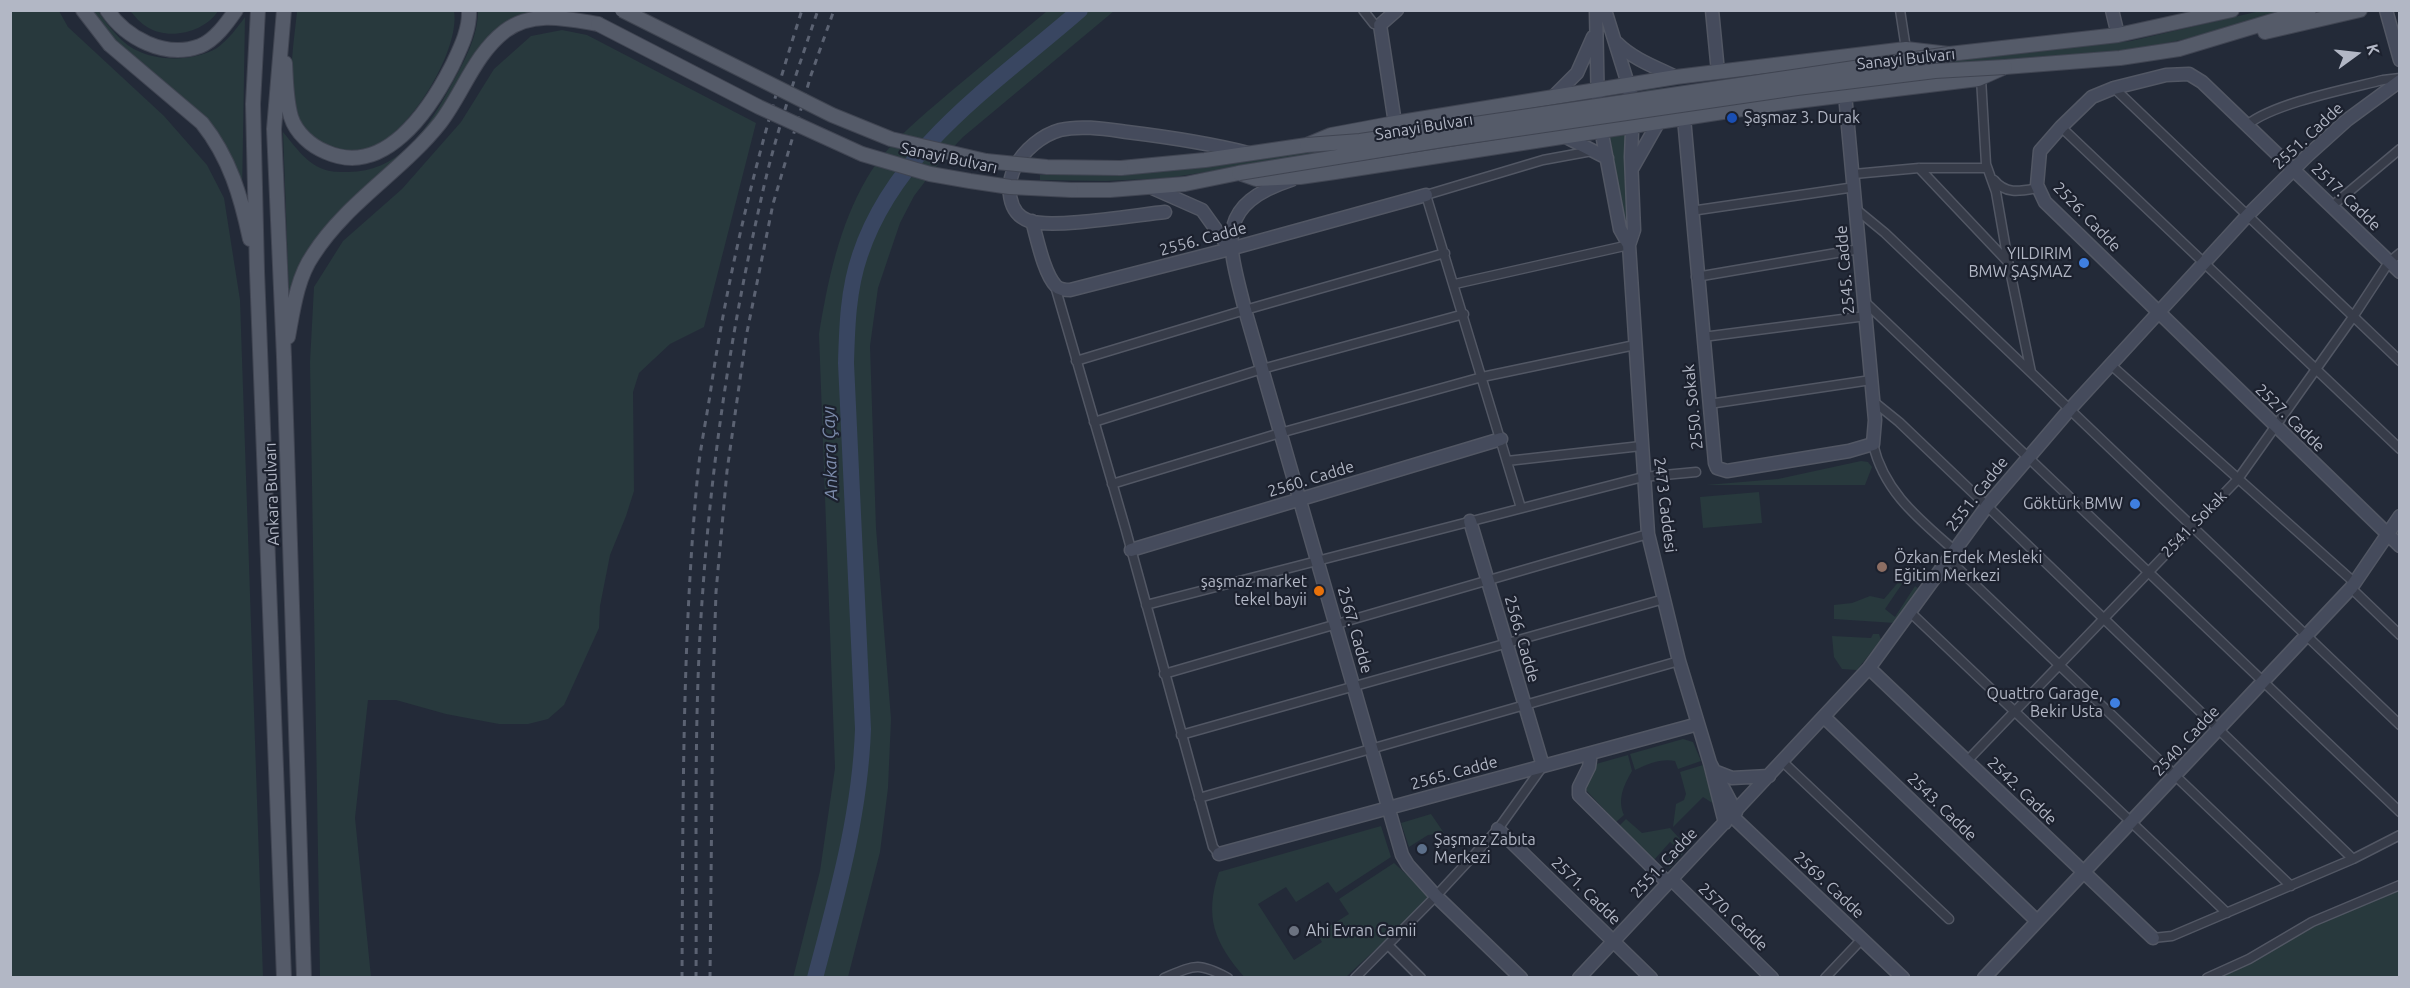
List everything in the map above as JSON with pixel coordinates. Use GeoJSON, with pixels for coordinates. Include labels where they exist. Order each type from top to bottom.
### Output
{"type":"FeatureCollection","features":[{"type":"Feature","properties":{"kind":"main road"},"geometry":{"type":"LineString","coordinates":[[83,10],[110,45],[202,123],[211,135],[232,173],[243,205],[257,271]]}},
{"type":"Feature","properties":{"kind":"main road"},"geometry":{"type":"LineString","coordinates":[[106,10],[116,24],[140,41],[162,47],[181,48],[200,46],[227,23],[236,10]]}},
{"type":"Feature","properties":{"kind":"main road","name":"Ankara Bulvarı"},"geometry":{"type":"LineString","coordinates":[[258,10],[254,104],[257,271],[284,978]]}},
{"type":"Feature","properties":{"kind":"main road"},"geometry":{"type":"LineString","coordinates":[[283,14],[288,104],[298,132],[312,144],[334,156],[354,158],[379,153],[401,138],[418,120],[444,81],[460,50],[470,21],[469,10]]}},
{"type":"Feature","properties":{"kind":"main road","name":"Sanayi Bulvarı"},"geometry":{"type":"LineString","coordinates":[[574,10],[759,107],[861,154],[930,174],[970,181],[1010,187],[1071,190],[1185,184],[1442,140],[1797,88],[1935,71],[2149,54],[2179,49],[2310,10]]}},
{"type":"Feature","properties":{"kind":"main road","name":"Sanayi Bulvarı"},"geometry":{"type":"LineString","coordinates":[[622,10],[832,115],[901,142],[986,161],[1085,169],[1205,160],[1307,145],[1360,141],[1950,54],[2118,35],[2232,10]]}},
{"type":"Feature","properties":{"kind":"main road"},"geometry":{"type":"LineString","coordinates":[[2248,29],[2260,32],[2273,31],[2360,10]]}},
{"type":"Feature","properties":{"kind":"main road","name":"Ankara Bulvarı"},"geometry":{"type":"LineString","coordinates":[[283,14],[274,129],[284,357],[304,978]]}},
{"type":"Feature","properties":{"kind":"main road"},"geometry":{"type":"LineString","coordinates":[[284,357],[303,274],[312,256],[336,224],[438,126],[480,56],[506,30],[529,20],[552,17],[598,24]]}},
{"type":"Feature","properties":{"kind":"main road"},"geometry":{"type":"LineString","coordinates":[[1307,145],[1323,137],[1395,123],[1677,76],[1906,50],[1950,54]]}},
{"type":"Feature","properties":{"kind":"main road"},"geometry":{"type":"LineString","coordinates":[[1239,173],[1256,179],[1300,177],[1845,94],[1981,78],[2005,66]]}},
{"type":"Feature","properties":{"kind":"main road"},"geometry":{"type":"LineString","coordinates":[[1677,76],[1670,84],[1668,101],[1672,111],[1683,118]]}},
{"type":"Feature","properties":{"kind":"main road"},"geometry":{"type":"LineString","coordinates":[[1551,97],[1566,105],[1570,113],[1570,125],[1563,137]]}},
{"type":"Feature","properties":{"kind":"street"},"geometry":{"type":"LineString","coordinates":[[1363,10],[1374,24],[1380,25]]}},
{"type":"Feature","properties":{"kind":"street"},"geometry":{"type":"LineString","coordinates":[[1380,25],[1397,10]]}},
{"type":"Feature","properties":{"kind":"street","name":"2473 Caddesi"},"geometry":{"type":"LineString","coordinates":[[1596,10],[1596,90],[1601,131],[1620,229],[1622,237],[1629,245]]}},
{"type":"Feature","properties":{"kind":"street","name":"2473 Caddesi"},"geometry":{"type":"LineString","coordinates":[[1605,10],[1616,41],[1633,107],[1631,171],[1634,230],[1629,245],[1648,534],[1679,661],[1712,767]]}},
{"type":"Feature","properties":{"kind":"street"},"geometry":{"type":"LineString","coordinates":[[1712,10],[1718,72]]}},
{"type":"Feature","properties":{"kind":"street"},"geometry":{"type":"LineString","coordinates":[[1900,10],[1906,50]]}},
{"type":"Feature","properties":{"kind":"street"},"geometry":{"type":"LineString","coordinates":[[2112,10],[2118,35]]}},
{"type":"Feature","properties":{"kind":"street"},"geometry":{"type":"LineString","coordinates":[[2386,10],[2400,60]]}},
{"type":"Feature","properties":{"kind":"street"},"geometry":{"type":"LineString","coordinates":[[1380,25],[1395,123]]}},
{"type":"Feature","properties":{"kind":"street"},"geometry":{"type":"LineString","coordinates":[[1551,97],[1577,73],[1595,30]]}},
{"type":"Feature","properties":{"kind":"street"},"geometry":{"type":"LineString","coordinates":[[1616,41],[1626,52],[1677,76]]}},
{"type":"Feature","properties":{"kind":"street","name":"2526. Cadde"},"geometry":{"type":"LineString","coordinates":[[2158,313],[2045,202],[2038,188],[2037,165],[2040,151],[2092,97],[2114,88],[2166,75],[2189,74],[2202,82],[2247,125]]}},
{"type":"Feature","properties":{"kind":"street"},"geometry":{"type":"LineString","coordinates":[[1981,78],[1988,170],[1996,192],[2031,372]]}},
{"type":"Feature","properties":{"kind":"street"},"geometry":{"type":"LineString","coordinates":[[2247,125],[2262,115],[2280,108],[2384,80],[2400,79]]}},
{"type":"Feature","properties":{"kind":"street","name":"2551. Cadde"},"geometry":{"type":"LineString","coordinates":[[1579,978],[1869,668],[1987,506],[2027,457],[2111,364],[2247,216],[2307,156],[2400,79]]}},
{"type":"Feature","properties":{"kind":"street"},"geometry":{"type":"LineString","coordinates":[[2114,88],[2400,361]]}},
{"type":"Feature","properties":{"kind":"street","name":"2545. Cadde"},"geometry":{"type":"LineString","coordinates":[[1845,94],[1873,401],[1873,444]]}},
{"type":"Feature","properties":{"kind":"street","name":"2550. Sokak"},"geometry":{"type":"LineString","coordinates":[[1683,118],[1696,277],[1717,468],[1722,471],[1849,451],[1873,444]]}},
{"type":"Feature","properties":{"kind":"street"},"geometry":{"type":"LineString","coordinates":[[1631,171],[1658,123]]}},
{"type":"Feature","properties":{"kind":"street","name":"2517. Cadde"},"geometry":{"type":"LineString","coordinates":[[2247,125],[2400,272]]}},
{"type":"Feature","properties":{"kind":"street"},"geometry":{"type":"LineString","coordinates":[[2061,127],[2400,448]]}},
{"type":"Feature","properties":{"kind":"street"},"geometry":{"type":"LineString","coordinates":[[1165,212],[1056,223],[1032,221],[1017,212],[1011,202],[1009,194],[1013,171],[1030,147],[1048,134],[1059,130],[1086,128],[1114,130],[1215,145],[1249,153]]}},
{"type":"Feature","properties":{"kind":"street"},"geometry":{"type":"LineString","coordinates":[[1563,137],[1607,158]]}},
{"type":"Feature","properties":{"kind":"street"},"geometry":{"type":"LineString","coordinates":[[2332,206],[2400,149]]}},
{"type":"Feature","properties":{"kind":"street"},"geometry":{"type":"LineString","coordinates":[[1521,508],[1455,284],[1426,195],[1543,160],[1592,151]]}},
{"type":"Feature","properties":{"kind":"street"},"geometry":{"type":"LineString","coordinates":[[1919,168],[2008,261]]}},
{"type":"Feature","properties":{"kind":"street"},"geometry":{"type":"LineString","coordinates":[[1691,212],[1919,168],[1988,170],[2005,190],[2012,192],[2038,188]]}},
{"type":"Feature","properties":{"kind":"street"},"geometry":{"type":"LineString","coordinates":[[1230,249],[1232,231],[1238,215],[1251,199],[1273,186],[1300,177]]}},
{"type":"Feature","properties":{"kind":"street"},"geometry":{"type":"LineString","coordinates":[[1150,187],[1202,210],[1230,249]]}},
{"type":"Feature","properties":{"kind":"street","name":"2556. Cadde"},"geometry":{"type":"LineString","coordinates":[[1056,286],[1061,289],[1079,289],[1426,195]]}},
{"type":"Feature","properties":{"kind":"street"},"geometry":{"type":"LineString","coordinates":[[1857,210],[1885,233],[2400,725]]}},
{"type":"Feature","properties":{"kind":"street"},"geometry":{"type":"LineString","coordinates":[[1032,221],[1048,271],[1056,286],[1212,847],[1220,854]]}},
{"type":"Feature","properties":{"kind":"street"},"geometry":{"type":"LineString","coordinates":[[1455,284],[1629,245]]}},
{"type":"Feature","properties":{"kind":"street","name":"2567. Cadde"},"geometry":{"type":"LineString","coordinates":[[1230,249],[1245,310],[1402,855],[1408,866],[1436,896],[1521,978]]}},
{"type":"Feature","properties":{"kind":"street"},"geometry":{"type":"LineString","coordinates":[[1696,277],[1860,249]]}},
{"type":"Feature","properties":{"kind":"street"},"geometry":{"type":"LineString","coordinates":[[1076,361],[1445,253]]}},
{"type":"Feature","properties":{"kind":"street","name":"2541. Sokak"},"geometry":{"type":"LineString","coordinates":[[1967,761],[2238,479],[2353,317],[2389,262],[2400,253]]}},
{"type":"Feature","properties":{"kind":"street"},"geometry":{"type":"LineString","coordinates":[[1864,302],[2400,812]]}},
{"type":"Feature","properties":{"kind":"street","name":"2527. Cadde"},"geometry":{"type":"LineString","coordinates":[[2158,313],[2400,546]]}},
{"type":"Feature","properties":{"kind":"street"},"geometry":{"type":"LineString","coordinates":[[1094,422],[1262,369],[1464,314]]}},
{"type":"Feature","properties":{"kind":"street"},"geometry":{"type":"LineString","coordinates":[[1702,337],[1866,316]]}},
{"type":"Feature","properties":{"kind":"street"},"geometry":{"type":"LineString","coordinates":[[1112,484],[1280,433],[1482,376],[1635,345]]}},
{"type":"Feature","properties":{"kind":"street"},"geometry":{"type":"LineString","coordinates":[[2111,364],[2353,586],[2400,635]]}},
{"type":"Feature","properties":{"kind":"street"},"geometry":{"type":"LineString","coordinates":[[1709,404],[1871,380]]}},
{"type":"Feature","properties":{"kind":"street"},"geometry":{"type":"LineString","coordinates":[[1873,401],[1899,422],[2353,859]]}},
{"type":"Feature","properties":{"kind":"street","name":"2560. Cadde"},"geometry":{"type":"LineString","coordinates":[[1131,550],[1501,440]]}},
{"type":"Feature","properties":{"kind":"street"},"geometry":{"type":"LineString","coordinates":[[1873,444],[1883,475],[1899,499],[1951,555],[2059,665],[2291,886]]}},
{"type":"Feature","properties":{"kind":"street"},"geometry":{"type":"LineString","coordinates":[[1507,461],[1641,446]]}},
{"type":"Feature","properties":{"kind":"street"},"geometry":{"type":"LineString","coordinates":[[1146,605],[1643,477],[1696,472]]}},
{"type":"Feature","properties":{"kind":"street","name":"2540. Cadde"},"geometry":{"type":"LineString","coordinates":[[1984,978],[2353,586],[2400,516]]}},
{"type":"Feature","properties":{"kind":"street","name":"2566. Cadde"},"geometry":{"type":"LineString","coordinates":[[1470,521],[1543,766]]}},
{"type":"Feature","properties":{"kind":"street"},"geometry":{"type":"LineString","coordinates":[[1164,674],[1648,534]]}},
{"type":"Feature","properties":{"kind":"street"},"geometry":{"type":"LineString","coordinates":[[1181,735],[1664,599]]}},
{"type":"Feature","properties":{"kind":"street"},"geometry":{"type":"LineString","coordinates":[[1911,613],[2228,913]]}},
{"type":"Feature","properties":{"kind":"street"},"geometry":{"type":"LineString","coordinates":[[1199,798],[1679,661]]}},
{"type":"Feature","properties":{"kind":"street","name":"2542. Cadde"},"geometry":{"type":"LineString","coordinates":[[1869,668],[2153,938]]}},
{"type":"Feature","properties":{"kind":"street","name":"2543. Cadde"},"geometry":{"type":"LineString","coordinates":[[1824,717],[2037,921]]}},
{"type":"Feature","properties":{"kind":"street","name":"2565. Cadde"},"geometry":{"type":"LineString","coordinates":[[1220,854],[1698,724]]}},
{"type":"Feature","properties":{"kind":"street","name":"2570. Cadde"},"geometry":{"type":"LineString","coordinates":[[1591,753],[1589,767],[1579,787],[1579,795],[1772,978]]}},
{"type":"Feature","properties":{"kind":"street"},"geometry":{"type":"LineString","coordinates":[[1783,762],[1949,919]]}},
{"type":"Feature","properties":{"kind":"street"},"geometry":{"type":"LineString","coordinates":[[1355,978],[1498,829],[1543,766]]}},
{"type":"Feature","properties":{"kind":"street"},"geometry":{"type":"LineString","coordinates":[[1712,767],[1732,778],[1769,776]]}},
{"type":"Feature","properties":{"kind":"street","name":"2569. Cadde"},"geometry":{"type":"LineString","coordinates":[[1712,767],[1731,817],[1903,978]]}},
{"type":"Feature","properties":{"kind":"street","name":"2571. Cadde"},"geometry":{"type":"LineString","coordinates":[[1498,829],[1651,978]]}},
{"type":"Feature","properties":{"kind":"street"},"geometry":{"type":"LineString","coordinates":[[2153,938],[2172,936],[2228,913],[2353,859],[2400,835]]}},
{"type":"Feature","properties":{"kind":"street"},"geometry":{"type":"LineString","coordinates":[[2207,978],[2249,959],[2312,922],[2400,885]]}},
{"type":"Feature","properties":{"kind":"street"},"geometry":{"type":"LineString","coordinates":[[1825,978],[1862,939]]}},
{"type":"Feature","properties":{"kind":"street"},"geometry":{"type":"LineString","coordinates":[[1388,945],[1421,978]]}},
{"type":"Feature","properties":{"kind":"street"},"geometry":{"type":"LineString","coordinates":[[1164,978],[1191,966],[1208,967],[1228,978]]}},
{"type":"Feature","properties":{"kind":"shaded area"},"geometry":{"type":"Polygon","coordinates":[[[10,11],[59,11],[68,27],[164,116],[207,165],[224,198],[240,300],[263,977],[11,977],[10,11]]]}},
{"type":"Feature","properties":{"kind":"shaded area"},"geometry":{"type":"Polygon","coordinates":[[[88,11],[98,11],[115,33],[131,47],[145,54],[166,58],[188,58],[217,48],[229,38],[245,17],[242,196],[212,140],[132,61],[88,11]]]}},
{"type":"Feature","properties":{"kind":"shaded area"},"geometry":{"type":"Polygon","coordinates":[[[130,11],[218,11],[205,24],[196,29],[176,34],[147,27],[130,11]]]}},
{"type":"Feature","properties":{"kind":"shaded area"},"geometry":{"type":"Polygon","coordinates":[[[297,11],[454,11],[454,28],[439,71],[411,115],[395,132],[378,145],[361,151],[349,151],[330,147],[321,142],[302,124],[295,107],[292,80],[297,11]]]}},
{"type":"Feature","properties":{"kind":"shaded area"},"geometry":{"type":"Polygon","coordinates":[[[478,11],[542,11],[519,19],[447,111],[311,254],[289,294],[283,132],[306,158],[329,171],[364,171],[395,158],[408,148],[430,122],[439,107],[472,42],[478,11]]]}},
{"type":"Feature","properties":{"kind":"shaded area"},"geometry":{"type":"Polygon","coordinates":[[[1047,11],[1114,11],[963,137],[943,158],[914,196],[900,223],[878,288],[870,346],[876,528],[891,719],[888,788],[880,852],[848,977],[793,978],[820,871],[835,768],[819,334],[836,254],[857,196],[884,154],[927,112],[1047,11]]]}},
{"type":"Feature","properties":{"kind":"shaded area"},"geometry":{"type":"Polygon","coordinates":[[[2260,11],[2295,11],[2136,49],[1649,105],[1646,90],[2131,41],[2260,11]]]}},
{"type":"Feature","properties":{"kind":"shaded area"},"geometry":{"type":"Polygon","coordinates":[[[562,30],[587,35],[756,123],[704,327],[670,344],[639,373],[633,392],[634,491],[610,555],[600,606],[599,628],[564,705],[548,719],[528,724],[499,724],[446,714],[396,700],[368,700],[355,818],[371,977],[320,977],[310,362],[314,287],[343,241],[402,189],[461,122],[494,69],[531,36],[562,30]]]}},
{"type":"Feature","properties":{"kind":"shaded area"},"geometry":{"type":"Polygon","coordinates":[[[1580,96],[1582,114],[1167,178],[1105,181],[1040,180],[1040,175],[1134,173],[1194,167],[1544,108],[1580,96]]]}},
{"type":"Feature","properties":{"kind":"shaded area"},"geometry":{"type":"Polygon","coordinates":[[[1626,133],[1628,233],[1626,234],[1610,136],[1626,133]]]}},
{"type":"Feature","properties":{"kind":"shaded area"},"geometry":{"type":"Polygon","coordinates":[[[1861,461],[1868,462],[1872,467],[1865,485],[1706,485],[1778,479],[1861,461]]]}},
{"type":"Feature","properties":{"kind":"shaded area"},"geometry":{"type":"Polygon","coordinates":[[[1759,492],[1762,523],[1703,528],[1700,497],[1759,492]]]}},
{"type":"Feature","properties":{"kind":"shaded area"},"geometry":{"type":"Polygon","coordinates":[[[1901,579],[1904,581],[1885,609],[1895,617],[1915,586],[1919,589],[1895,623],[1834,619],[1834,605],[1852,603],[1870,596],[1884,599],[1901,579]]]}},
{"type":"Feature","properties":{"kind":"shaded area"},"geometry":{"type":"Polygon","coordinates":[[[1873,634],[1879,634],[1881,640],[1857,670],[1842,669],[1834,657],[1832,636],[1871,638],[1873,634]]]}},
{"type":"Feature","properties":{"kind":"shaded area"},"geometry":{"type":"Polygon","coordinates":[[[1683,739],[1693,742],[1701,761],[1678,769],[1675,761],[1660,761],[1635,770],[1630,754],[1683,739]]]}},
{"type":"Feature","properties":{"kind":"shaded area"},"geometry":{"type":"Polygon","coordinates":[[[1628,755],[1632,771],[1621,798],[1624,815],[1616,822],[1585,789],[1596,764],[1628,755]]]}},
{"type":"Feature","properties":{"kind":"shaded area"},"geometry":{"type":"Polygon","coordinates":[[[1703,765],[1714,804],[1703,797],[1673,827],[1676,804],[1684,800],[1686,794],[1680,772],[1703,765]]]}},
{"type":"Feature","properties":{"kind":"shaded area"},"geometry":{"type":"Polygon","coordinates":[[[1431,814],[1444,833],[1428,835],[1409,847],[1401,823],[1431,814]]]}},
{"type":"Feature","properties":{"kind":"shaded area"},"geometry":{"type":"Polygon","coordinates":[[[1626,819],[1642,833],[1670,828],[1688,848],[1670,868],[1665,863],[1678,849],[1670,842],[1654,860],[1619,826],[1626,819]]]}},
{"type":"Feature","properties":{"kind":"shaded area"},"geometry":{"type":"Polygon","coordinates":[[[1381,826],[1391,857],[1336,893],[1328,882],[1296,902],[1286,887],[1258,904],[1294,960],[1322,942],[1317,934],[1349,914],[1339,899],[1394,863],[1431,897],[1346,977],[1245,978],[1219,941],[1212,916],[1212,902],[1219,872],[1381,826]]]}},
{"type":"Feature","properties":{"kind":"shaded area"},"geometry":{"type":"Polygon","coordinates":[[[2399,885],[2399,977],[2207,978],[2312,922],[2399,885]]]}},
{"type":"Feature","properties":{"kind":"waterway","name":"Ankara Çayı"},"geometry":{"type":"LineString","coordinates":[[815,978],[852,824],[863,729],[846,363],[849,309],[856,268],[876,216],[898,181],[924,149],[984,91],[1080,10]]}},
{"type":"Feature","properties":{"kind":"railway"},"geometry":{"type":"LineString","coordinates":[[682,978],[686,660],[699,461],[719,340],[738,245],[761,150],[802,10]]}},
{"type":"Feature","properties":{"kind":"railway"},"geometry":{"type":"LineString","coordinates":[[696,978],[698,685],[707,540],[717,443],[740,299],[766,179],[786,106],[818,10]]}},
{"type":"Feature","properties":{"kind":"railway"},"geometry":{"type":"LineString","coordinates":[[710,978],[716,592],[727,471],[746,337],[773,204],[811,75],[834,10]]}},
{"type":"Feature","properties":{"kind":"place","name":"Şaşmaz 3. Durak"},"geometry":{"type":"Point","coordinates":[1732,118]}},
{"type":"Feature","properties":{"kind":"place","name":"YILDIRIM BMW ŞAŞMAZ"},"geometry":{"type":"Point","coordinates":[2084,263]}},
{"type":"Feature","properties":{"kind":"place","name":"Göktürk BMW"},"geometry":{"type":"Point","coordinates":[2135,504]}},
{"type":"Feature","properties":{"kind":"place","name":"Özkan Erdek Mesleki Eğitim Merkezi"},"geometry":{"type":"Point","coordinates":[1882,567]}},
{"type":"Feature","properties":{"kind":"place","name":"şaşmaz market tekel bayii"},"geometry":{"type":"Point","coordinates":[1319,591]}},
{"type":"Feature","properties":{"kind":"place","name":"Quattro Garage, Bekir Usta"},"geometry":{"type":"Point","coordinates":[2115,703]}},
{"type":"Feature","properties":{"kind":"place","name":"Şaşmaz Zabıta Merkezi"},"geometry":{"type":"Point","coordinates":[1422,849]}},
{"type":"Feature","properties":{"kind":"place","name":"Ahi Evran Camii"},"geometry":{"type":"Point","coordinates":[1294,931]}}]}
